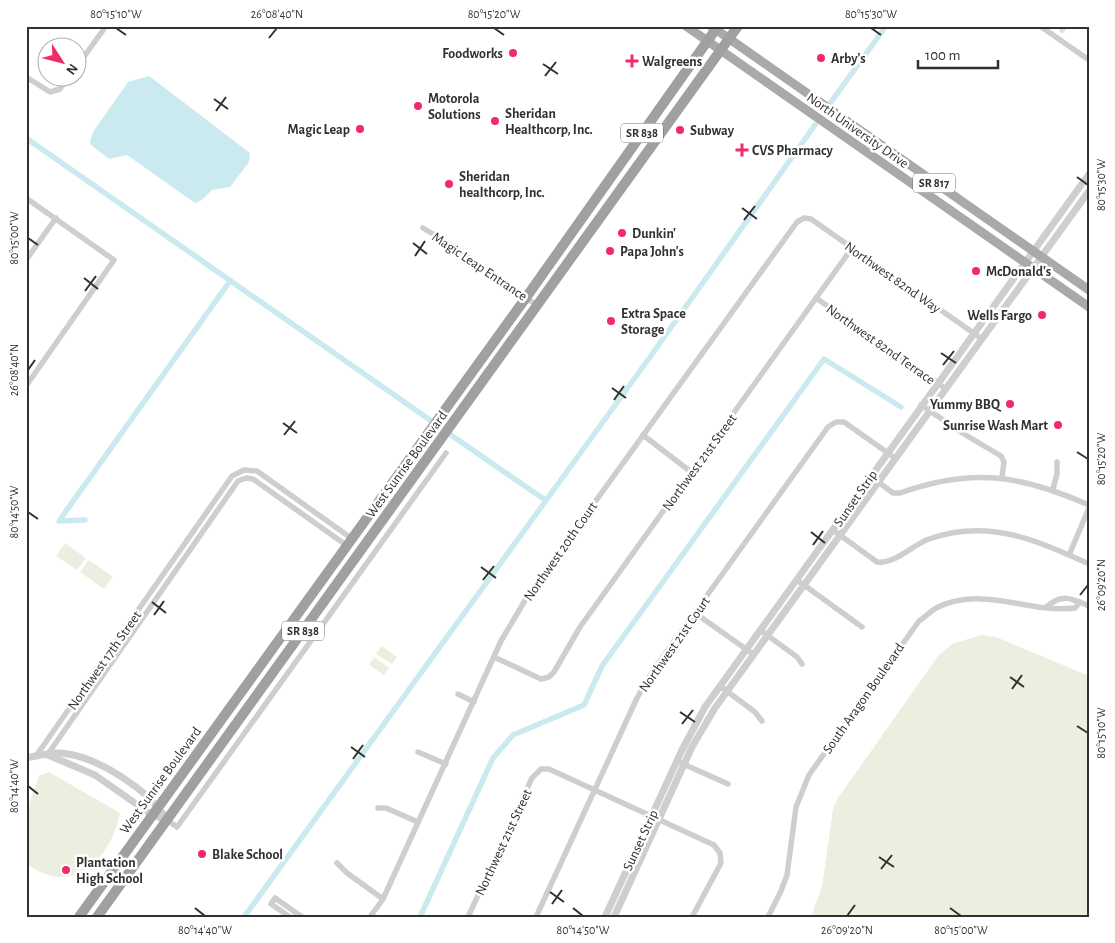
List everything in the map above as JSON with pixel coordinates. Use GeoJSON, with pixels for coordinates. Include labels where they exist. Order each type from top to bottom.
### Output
{"type":"FeatureCollection","features":[{"type":"Feature","properties":{"kind":"highway","name":"West Sunrise Boulevard"},"geometry":{"type":"LineString","coordinates":[[97,917],[738,26]]}},
{"type":"Feature","properties":{"kind":"highway","name":"West Sunrise Boulevard"},"geometry":{"type":"LineString","coordinates":[[79,917],[348,541],[525,299],[715,27]]}},
{"type":"Feature","properties":{"kind":"highway"},"geometry":{"type":"LineString","coordinates":[[361,523],[362,548]]}},
{"type":"Feature","properties":{"kind":"main road","name":"North University Drive"},"geometry":{"type":"LineString","coordinates":[[686,26],[1089,308]]}},
{"type":"Feature","properties":{"kind":"main road","name":"North University Drive"},"geometry":{"type":"LineString","coordinates":[[715,27],[729,39],[1089,290]]}},
{"type":"Feature","properties":{"kind":"street"},"geometry":{"type":"LineString","coordinates":[[88,51],[106,26]]}},
{"type":"Feature","properties":{"kind":"street"},"geometry":{"type":"LineString","coordinates":[[1040,26],[1089,60]]}},
{"type":"Feature","properties":{"kind":"street"},"geometry":{"type":"LineString","coordinates":[[26,77],[38,85]]}},
{"type":"Feature","properties":{"kind":"street"},"geometry":{"type":"LineString","coordinates":[[42,88],[55,92],[59,88]]}},
{"type":"Feature","properties":{"kind":"street","name":"Sunset Strip"},"geometry":{"type":"LineString","coordinates":[[749,652],[767,635],[800,582],[836,532],[895,458],[1033,269],[1037,254],[1089,174]]}},
{"type":"Feature","properties":{"kind":"street","name":"Sunset Strip"},"geometry":{"type":"LineString","coordinates":[[836,532],[870,476],[1025,263],[1037,254],[1089,191]]}},
{"type":"Feature","properties":{"kind":"street"},"geometry":{"type":"LineString","coordinates":[[26,198],[114,260],[26,386]]}},
{"type":"Feature","properties":{"kind":"street"},"geometry":{"type":"LineString","coordinates":[[26,260],[56,218]]}},
{"type":"Feature","properties":{"kind":"street","name":"Northwest 82nd Way"},"geometry":{"type":"LineString","coordinates":[[804,218],[811,219],[982,339]]}},
{"type":"Feature","properties":{"kind":"street","name":"Northwest 20th Court"},"geometry":{"type":"LineString","coordinates":[[370,917],[383,899],[494,657],[530,592],[797,222],[804,218]]}},
{"type":"Feature","properties":{"kind":"street","name":"Magic Leap Entrance"},"geometry":{"type":"LineString","coordinates":[[423,228],[448,243],[525,299],[538,304]]}},
{"type":"Feature","properties":{"kind":"street","name":"Northwest 21st Street"},"geometry":{"type":"LineString","coordinates":[[494,657],[541,679],[549,677],[580,627],[852,248]]}},
{"type":"Feature","properties":{"kind":"street","name":"Northwest 82nd Terrace"},"geometry":{"type":"LineString","coordinates":[[816,298],[946,389]]}},
{"type":"Feature","properties":{"kind":"street"},"geometry":{"type":"LineString","coordinates":[[921,405],[1001,456],[1004,462],[1002,477]]}},
{"type":"Feature","properties":{"kind":"street","name":"Northwest 21st Court"},"geometry":{"type":"LineString","coordinates":[[536,917],[637,698],[652,672],[828,427],[836,422],[844,422],[887,452]]}},
{"type":"Feature","properties":{"kind":"street"},"geometry":{"type":"LineString","coordinates":[[643,436],[691,472]]}},
{"type":"Feature","properties":{"kind":"street"},"geometry":{"type":"LineString","coordinates":[[887,452],[895,458]]}},
{"type":"Feature","properties":{"kind":"street"},"geometry":{"type":"LineString","coordinates":[[48,754],[95,775],[152,815],[167,820],[177,827],[446,453]]}},
{"type":"Feature","properties":{"kind":"street"},"geometry":{"type":"LineString","coordinates":[[1052,489],[1058,474],[1057,462]]}},
{"type":"Feature","properties":{"kind":"street","name":"Northwest 17th Street"},"geometry":{"type":"LineString","coordinates":[[36,756],[232,476],[244,470],[257,472],[348,541]]}},
{"type":"Feature","properties":{"kind":"street"},"geometry":{"type":"LineString","coordinates":[[870,476],[893,492],[900,493],[950,479],[1002,477],[1052,489],[1089,506],[1069,555]]}},
{"type":"Feature","properties":{"kind":"street","name":"Northwest 17th Street"},"geometry":{"type":"LineString","coordinates":[[48,754],[238,481],[246,478],[253,479],[348,541]]}},
{"type":"Feature","properties":{"kind":"street"},"geometry":{"type":"LineString","coordinates":[[836,532],[877,562],[885,562],[930,539],[954,533],[985,531],[1016,534],[1089,564]]}},
{"type":"Feature","properties":{"kind":"street"},"geometry":{"type":"LineString","coordinates":[[362,548],[370,559]]}},
{"type":"Feature","properties":{"kind":"street"},"geometry":{"type":"LineString","coordinates":[[800,582],[862,627]]}},
{"type":"Feature","properties":{"kind":"street","name":"Sunset Strip"},"geometry":{"type":"LineString","coordinates":[[605,917],[650,817],[723,689],[749,652],[760,630],[800,582]]}},
{"type":"Feature","properties":{"kind":"street","name":"South Aragon Boulevard"},"geometry":{"type":"LineString","coordinates":[[768,917],[787,875],[796,807],[809,775],[914,627],[938,607],[976,598],[998,599],[1027,607],[1046,607],[1063,610]]}},
{"type":"Feature","properties":{"kind":"street"},"geometry":{"type":"LineString","coordinates":[[1060,598],[1063,610],[1075,608],[1080,602]]}},
{"type":"Feature","properties":{"kind":"street"},"geometry":{"type":"LineString","coordinates":[[1046,607],[1060,598],[1074,598],[1089,606]]}},
{"type":"Feature","properties":{"kind":"street"},"geometry":{"type":"LineString","coordinates":[[695,613],[749,652]]}},
{"type":"Feature","properties":{"kind":"street"},"geometry":{"type":"LineString","coordinates":[[760,630],[797,657],[802,664]]}},
{"type":"Feature","properties":{"kind":"street"},"geometry":{"type":"LineString","coordinates":[[723,689],[755,712],[762,721]]}},
{"type":"Feature","properties":{"kind":"street"},"geometry":{"type":"LineString","coordinates":[[458,694],[474,702]]}},
{"type":"Feature","properties":{"kind":"street"},"geometry":{"type":"LineString","coordinates":[[418,752],[446,764]]}},
{"type":"Feature","properties":{"kind":"street"},"geometry":{"type":"LineString","coordinates":[[26,758],[64,753],[82,757],[101,765],[158,806],[167,820]]}},
{"type":"Feature","properties":{"kind":"street"},"geometry":{"type":"LineString","coordinates":[[681,763],[728,784]]}},
{"type":"Feature","properties":{"kind":"street","name":"Sunset Strip"},"geometry":{"type":"LineString","coordinates":[[614,917],[659,820],[681,763]]}},
{"type":"Feature","properties":{"kind":"street","name":"Northwest 21st Street"},"geometry":{"type":"LineString","coordinates":[[468,917],[532,778],[541,769],[549,769],[594,790]]}},
{"type":"Feature","properties":{"kind":"street"},"geometry":{"type":"LineString","coordinates":[[594,790],[714,845],[720,853],[721,863],[692,917]]}},
{"type":"Feature","properties":{"kind":"street"},"geometry":{"type":"LineString","coordinates":[[378,808],[386,808],[418,822]]}},
{"type":"Feature","properties":{"kind":"street"},"geometry":{"type":"LineString","coordinates":[[337,862],[347,873],[383,899]]}},
{"type":"Feature","properties":{"kind":"street"},"geometry":{"type":"LineString","coordinates":[[290,917],[271,904],[275,898],[299,916]]}},
{"type":"Feature","properties":{"kind":"green space"},"geometry":{"type":"Polygon","coordinates":[[[65,543],[86,558],[77,570],[56,556],[65,543]]]}},
{"type":"Feature","properties":{"kind":"green space"},"geometry":{"type":"Polygon","coordinates":[[[89,560],[113,577],[104,589],[80,572],[89,560]]]}},
{"type":"Feature","properties":{"kind":"green space"},"geometry":{"type":"Polygon","coordinates":[[[981,635],[996,637],[1089,676],[1089,917],[811,917],[822,887],[833,809],[838,798],[938,656],[952,644],[981,635]]]}},
{"type":"Feature","properties":{"kind":"green space"},"geometry":{"type":"Polygon","coordinates":[[[382,646],[397,657],[392,664],[376,654],[382,646]]]}},
{"type":"Feature","properties":{"kind":"green space"},"geometry":{"type":"Polygon","coordinates":[[[374,657],[389,668],[384,675],[369,665],[374,657]]]}},
{"type":"Feature","properties":{"kind":"green space"},"geometry":{"type":"Polygon","coordinates":[[[49,772],[120,813],[108,845],[98,859],[86,869],[73,875],[58,877],[43,873],[26,863],[26,812],[39,776],[49,772]]]}},
{"type":"Feature","properties":{"kind":"water"},"geometry":{"type":"Polygon","coordinates":[[[149,76],[250,153],[249,162],[230,187],[212,190],[202,200],[195,203],[127,155],[109,159],[91,145],[90,141],[93,132],[128,82],[149,76]]]}},
{"type":"Feature","properties":{"kind":"waterway"},"geometry":{"type":"LineString","coordinates":[[831,102],[886,26]]}},
{"type":"Feature","properties":{"kind":"waterway"},"geometry":{"type":"LineString","coordinates":[[1062,30],[1065,26]]}},
{"type":"Feature","properties":{"kind":"waterway"},"geometry":{"type":"LineString","coordinates":[[244,917],[650,357],[815,125]]}},
{"type":"Feature","properties":{"kind":"waterway"},"geometry":{"type":"LineString","coordinates":[[26,138],[430,420]]}},
{"type":"Feature","properties":{"kind":"waterway"},"geometry":{"type":"LineString","coordinates":[[85,520],[59,521],[230,281]]}},
{"type":"Feature","properties":{"kind":"waterway"},"geometry":{"type":"LineString","coordinates":[[420,917],[493,758],[513,735],[584,705],[602,666],[824,359],[901,407]]}},
{"type":"Feature","properties":{"kind":"waterway"},"geometry":{"type":"LineString","coordinates":[[451,435],[545,500]]}},
{"type":"Feature","properties":{"kind":"place","name":"Foodworks"},"geometry":{"type":"Point","coordinates":[513,53]}},
{"type":"Feature","properties":{"kind":"place","name":"Arby's"},"geometry":{"type":"Point","coordinates":[821,58]}},
{"type":"Feature","properties":{"kind":"place","name":"Walgreens"},"geometry":{"type":"Point","coordinates":[632,61]}},
{"type":"Feature","properties":{"kind":"place","name":"Motorola Solutions"},"geometry":{"type":"Point","coordinates":[418,106]}},
{"type":"Feature","properties":{"kind":"place","name":"Sheridan Healthcorp, Inc."},"geometry":{"type":"Point","coordinates":[495,121]}},
{"type":"Feature","properties":{"kind":"place","name":"Magic Leap"},"geometry":{"type":"Point","coordinates":[360,129]}},
{"type":"Feature","properties":{"kind":"place","name":"Subway"},"geometry":{"type":"Point","coordinates":[680,130]}},
{"type":"Feature","properties":{"kind":"place","name":"CVS Pharmacy"},"geometry":{"type":"Point","coordinates":[742,150]}},
{"type":"Feature","properties":{"kind":"place","name":"Sheridan healthcorp, Inc."},"geometry":{"type":"Point","coordinates":[449,184]}},
{"type":"Feature","properties":{"kind":"place","name":"Dunkin'"},"geometry":{"type":"Point","coordinates":[622,233]}},
{"type":"Feature","properties":{"kind":"place","name":"Papa John's"},"geometry":{"type":"Point","coordinates":[610,251]}},
{"type":"Feature","properties":{"kind":"place","name":"McDonald's"},"geometry":{"type":"Point","coordinates":[976,271]}},
{"type":"Feature","properties":{"kind":"place","name":"Wells Fargo"},"geometry":{"type":"Point","coordinates":[1042,315]}},
{"type":"Feature","properties":{"kind":"place","name":"Extra Space Storage"},"geometry":{"type":"Point","coordinates":[611,321]}},
{"type":"Feature","properties":{"kind":"place","name":"Yummy BBQ"},"geometry":{"type":"Point","coordinates":[1010,404]}},
{"type":"Feature","properties":{"kind":"place","name":"Sunrise Wash Mart"},"geometry":{"type":"Point","coordinates":[1058,425]}},
{"type":"Feature","properties":{"kind":"place","name":"Blake School"},"geometry":{"type":"Point","coordinates":[202,854]}},
{"type":"Feature","properties":{"kind":"place","name":"Plantation High School"},"geometry":{"type":"Point","coordinates":[66,870]}}]}
